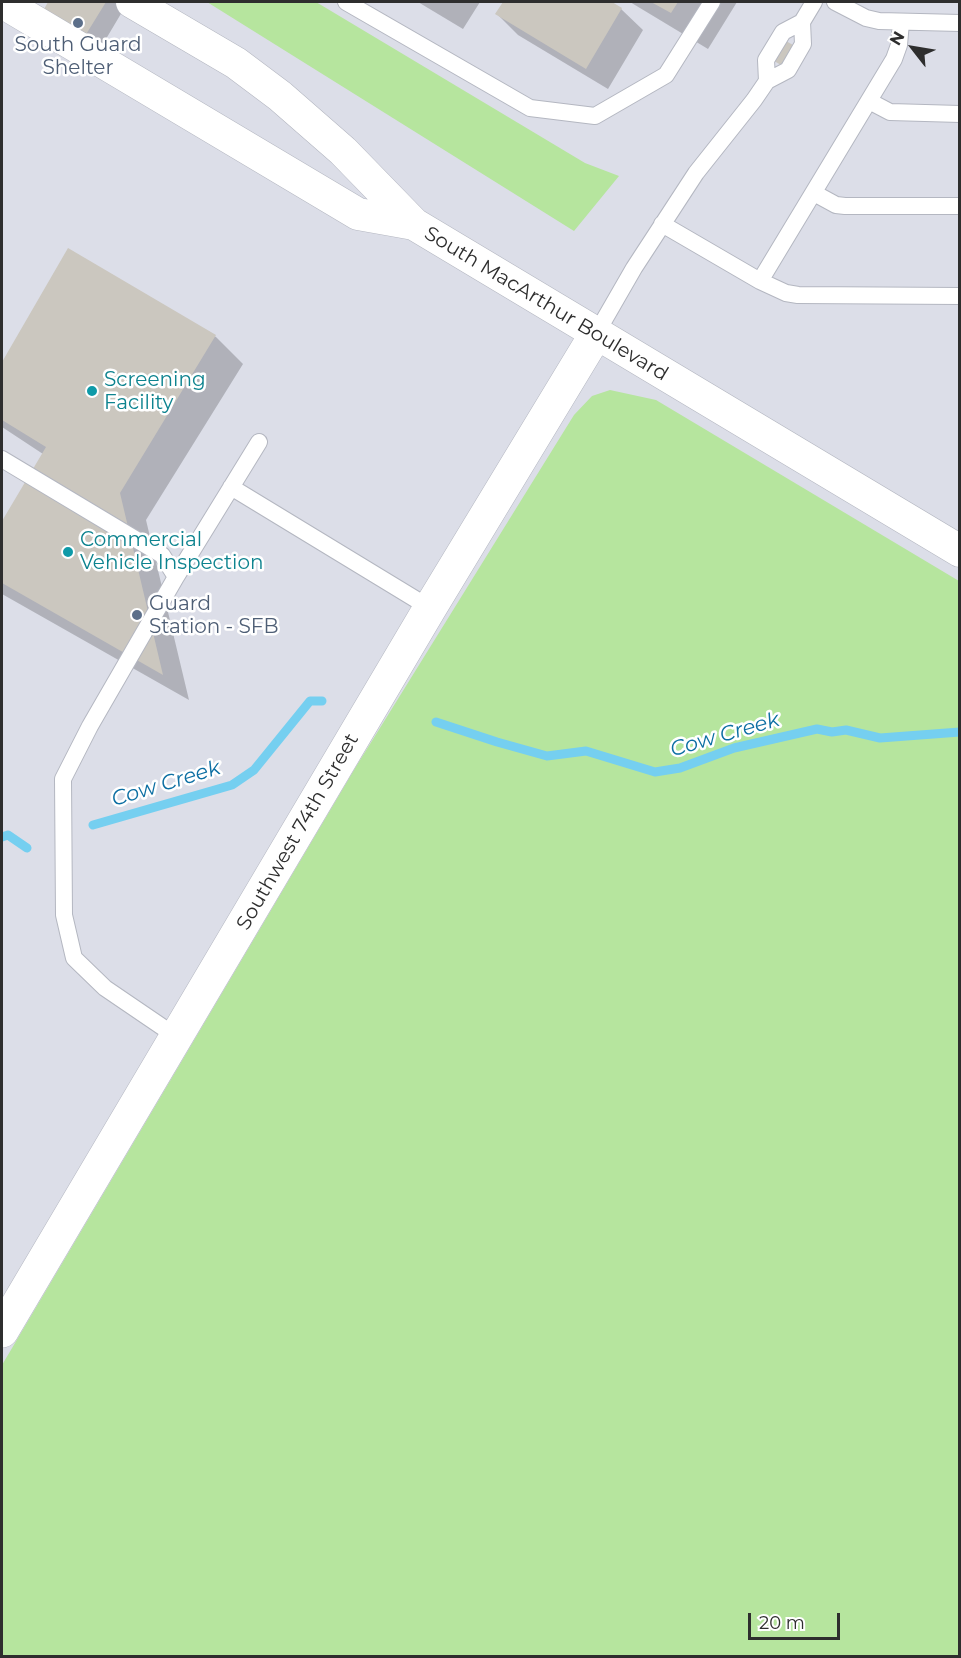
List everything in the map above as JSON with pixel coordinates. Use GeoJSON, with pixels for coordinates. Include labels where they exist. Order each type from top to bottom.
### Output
{"type":"FeatureCollection","features":[{"type":"Feature","properties":{"kind":"street","name":"South MacArthur Boulevard"},"geometry":{"type":"LineString","coordinates":[[2,2],[358,214],[414,224],[960,551]]}},
{"type":"Feature","properties":{"kind":"street"},"geometry":{"type":"LineString","coordinates":[[132,2],[236,63],[280,96],[343,151],[414,224]]}},
{"type":"Feature","properties":{"kind":"street","name":"Southwest 74th Street"},"geometry":{"type":"LineString","coordinates":[[2,1331],[430,608],[596,334]]}},
{"type":"Feature","properties":{"kind":"lane"},"geometry":{"type":"LineString","coordinates":[[346,2],[530,108],[596,116],[666,75],[712,2]]}},
{"type":"Feature","properties":{"kind":"lane"},"geometry":{"type":"LineString","coordinates":[[767,81],[766,60],[783,33],[802,22],[814,2]]}},
{"type":"Feature","properties":{"kind":"lane"},"geometry":{"type":"LineString","coordinates":[[835,2],[866,18],[901,22],[960,23]]}},
{"type":"Feature","properties":{"kind":"lane"},"geometry":{"type":"LineString","coordinates":[[596,334],[662,224],[696,173],[767,81],[788,70],[803,44],[802,22]]}},
{"type":"Feature","properties":{"kind":"lane"},"geometry":{"type":"LineString","coordinates":[[760,281],[894,59],[899,45],[901,22]]}},
{"type":"Feature","properties":{"kind":"lane"},"geometry":{"type":"LineString","coordinates":[[869,101],[891,112],[960,114]]}},
{"type":"Feature","properties":{"kind":"lane"},"geometry":{"type":"LineString","coordinates":[[813,193],[836,206],[960,206]]}},
{"type":"Feature","properties":{"kind":"lane"},"geometry":{"type":"LineString","coordinates":[[662,224],[760,281],[786,293],[960,297]]}},
{"type":"Feature","properties":{"kind":"lane"},"geometry":{"type":"LineString","coordinates":[[177,1037],[105,988],[74,958],[64,915],[63,779],[90,726],[176,577],[259,442]]}},
{"type":"Feature","properties":{"kind":"lane"},"geometry":{"type":"LineString","coordinates":[[2,459],[162,555],[176,577]]}},
{"type":"Feature","properties":{"kind":"lane"},"geometry":{"type":"LineString","coordinates":[[231,487],[430,608]]}},
{"type":"Feature","properties":{"kind":"shaded area"},"geometry":{"type":"Polygon","coordinates":[[[2,2],[959,2],[959,1656],[2,1656],[2,2]]]}},
{"type":"Feature","properties":{"kind":"green space"},"geometry":{"type":"Polygon","coordinates":[[[207,2],[316,2],[585,163],[619,176],[574,231],[207,2]]]}},
{"type":"Feature","properties":{"kind":"green space"},"geometry":{"type":"Polygon","coordinates":[[[610,390],[656,400],[959,581],[959,1656],[2,1656],[2,1365],[357,765],[574,415],[592,396],[610,390]]]}},
{"type":"Feature","properties":{"kind":"building","name":"South Guard Shelter"},"geometry":{"type":"Polygon","coordinates":[[[48,2],[106,2],[85,36],[43,11],[48,2]]]}},
{"type":"Feature","properties":{"kind":"building"},"geometry":{"type":"Polygon","coordinates":[[[503,2],[612,2],[622,8],[586,69],[495,14],[503,2]]]}},
{"type":"Feature","properties":{"kind":"building"},"geometry":{"type":"Polygon","coordinates":[[[651,2],[678,2],[671,13],[651,2]]]}},
{"type":"Feature","properties":{"kind":"building"},"geometry":{"type":"Polygon","coordinates":[[[786,41],[793,45],[781,65],[774,61],[786,41]]]}},
{"type":"Feature","properties":{"kind":"building","name":"Screening Facility"},"geometry":{"type":"Polygon","coordinates":[[[68,248],[216,335],[120,493],[163,675],[2,583],[2,521],[46,447],[2,420],[2,362],[68,248]]]}},
{"type":"Feature","properties":{"kind":"waterway","name":"Cow Creek"},"geometry":{"type":"LineString","coordinates":[[93,825],[232,785],[254,770],[310,701],[322,701]]}},
{"type":"Feature","properties":{"kind":"waterway","name":"Cow Creek"},"geometry":{"type":"LineString","coordinates":[[436,722],[547,756],[586,751],[655,772],[680,768],[734,748],[817,729],[832,732],[846,730],[880,738],[960,732]]}},
{"type":"Feature","properties":{"kind":"waterway","name":"Cow Creek"},"geometry":{"type":"LineString","coordinates":[[2,837],[8,835],[27,848]]}},
{"type":"Feature","properties":{"kind":"place","name":"South Guard Shelter"},"geometry":{"type":"Point","coordinates":[78,23]}},
{"type":"Feature","properties":{"kind":"place","name":"Screening Facility"},"geometry":{"type":"Point","coordinates":[92,391]}},
{"type":"Feature","properties":{"kind":"place","name":"Commercial Vehicle Inspection"},"geometry":{"type":"Point","coordinates":[68,552]}},
{"type":"Feature","properties":{"kind":"place","name":"Guard Station - SFB"},"geometry":{"type":"Point","coordinates":[137,615]}}]}
